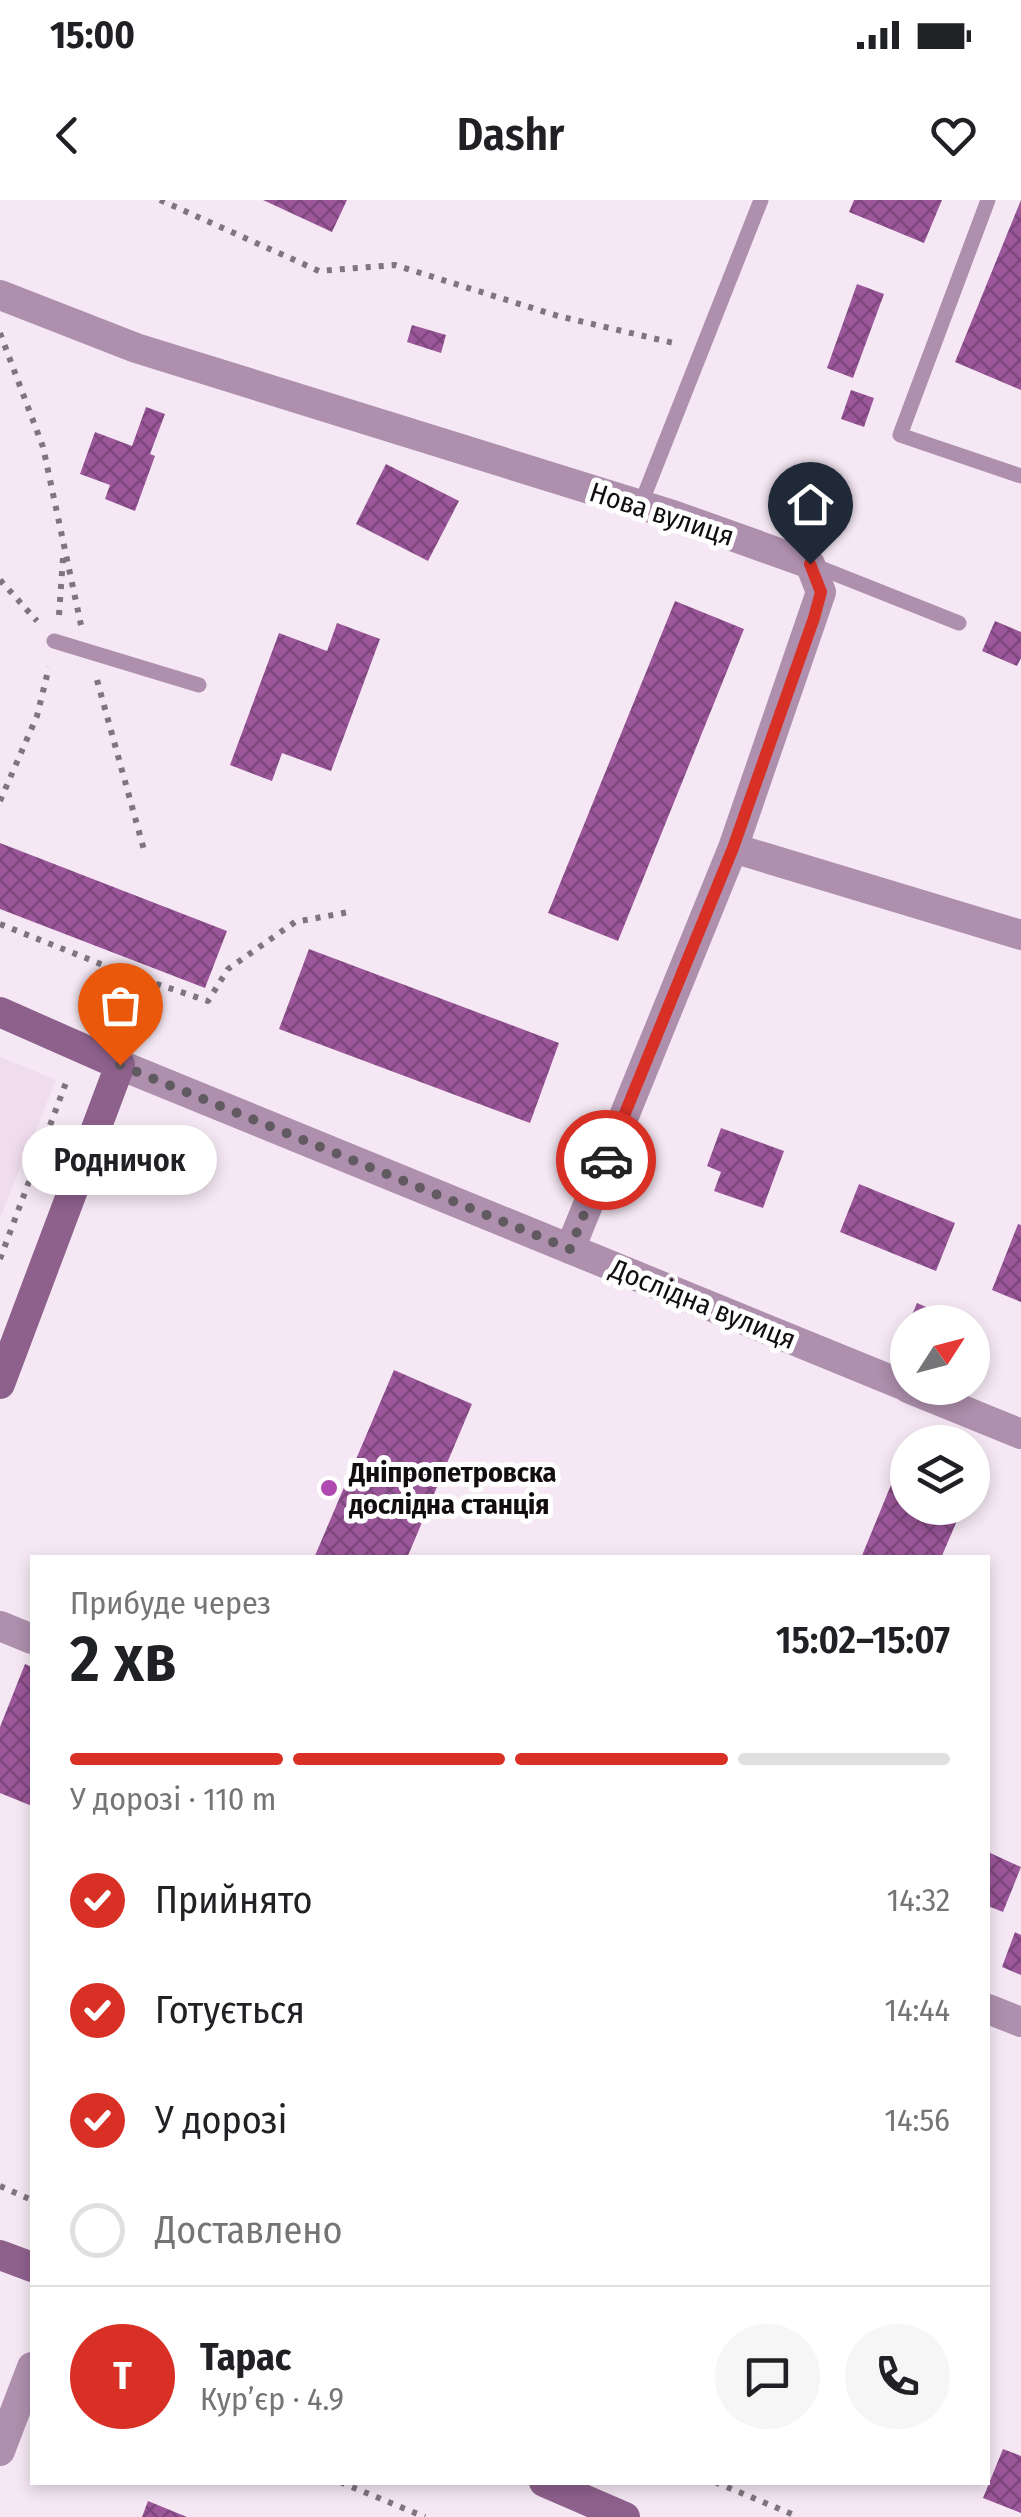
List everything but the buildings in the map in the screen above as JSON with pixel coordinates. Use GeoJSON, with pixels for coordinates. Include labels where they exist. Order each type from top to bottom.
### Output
{"type":"FeatureCollection","features":[{"type":"Feature","properties":{"kind":"street","name":"Нова вулиця"},"geometry":{"type":"LineString","coordinates":[[0,295],[136,348],[640,506],[810,564]]}},
{"type":"Feature","properties":{"kind":"street"},"geometry":{"type":"LineString","coordinates":[[570,1249],[733,848],[821,592],[810,564]]}},
{"type":"Feature","properties":{"kind":"street"},"geometry":{"type":"LineString","coordinates":[[733,848],[1021,936]]}},
{"type":"Feature","properties":{"kind":"street","name":"Дослідна вулиця"},"geometry":{"type":"LineString","coordinates":[[0,1012],[120,1065],[890,1380]]}},
{"type":"Feature","properties":{"kind":"street"},"geometry":{"type":"LineString","coordinates":[[0,1384],[120,1065]]}},
{"type":"Feature","properties":{"kind":"street","name":"Дослідна вулиця"},"geometry":{"type":"LineString","coordinates":[[951,1405],[1021,1434]]}},
{"type":"Feature","properties":{"kind":"street"},"geometry":{"type":"LineString","coordinates":[[0,1626],[30,1638]]}},
{"type":"Feature","properties":{"kind":"street"},"geometry":{"type":"LineString","coordinates":[[990,2010],[1021,2022]]}},
{"type":"Feature","properties":{"kind":"street"},"geometry":{"type":"LineString","coordinates":[[0,2255],[30,2266]]}},
{"type":"Feature","properties":{"kind":"street"},"geometry":{"type":"LineString","coordinates":[[0,2451],[30,2372]]}},
{"type":"Feature","properties":{"kind":"street"},"geometry":{"type":"LineString","coordinates":[[551,2485],[625,2517]]}},
{"type":"Feature","properties":{"kind":"lane"},"geometry":{"type":"LineString","coordinates":[[640,506],[761,200]]}},
{"type":"Feature","properties":{"kind":"lane"},"geometry":{"type":"LineString","coordinates":[[988,200],[900,435],[1021,476]]}},
{"type":"Feature","properties":{"kind":"lane"},"geometry":{"type":"LineString","coordinates":[[810,564],[958,623]]}},
{"type":"Feature","properties":{"kind":"lane"},"geometry":{"type":"LineString","coordinates":[[54,641],[199,684]]}},
{"type":"Feature","properties":{"kind":"path"},"geometry":{"type":"LineString","coordinates":[[160,200],[319,271],[394,265],[558,316],[701,350]]}},
{"type":"Feature","properties":{"kind":"path"},"geometry":{"type":"LineString","coordinates":[[0,333],[43,447],[77,610],[144,850]]}},
{"type":"Feature","properties":{"kind":"path"},"geometry":{"type":"LineString","coordinates":[[0,801],[38,716],[58,624],[64,548]]}},
{"type":"Feature","properties":{"kind":"path"},"geometry":{"type":"LineString","coordinates":[[0,580],[54,641]]}},
{"type":"Feature","properties":{"kind":"path"},"geometry":{"type":"LineString","coordinates":[[0,924],[121,972],[208,1001],[228,969],[295,922],[348,912]]}},
{"type":"Feature","properties":{"kind":"path"},"geometry":{"type":"LineString","coordinates":[[90,1052],[121,972]]}},
{"type":"Feature","properties":{"kind":"path"},"geometry":{"type":"LineString","coordinates":[[0,1258],[67,1080],[58,1072]]}},
{"type":"Feature","properties":{"kind":"path"},"geometry":{"type":"LineString","coordinates":[[0,2186],[30,2199]]}},
{"type":"Feature","properties":{"kind":"path"},"geometry":{"type":"LineString","coordinates":[[347,2485],[424,2517]]}},
{"type":"Feature","properties":{"kind":"path"},"geometry":{"type":"LineString","coordinates":[[722,2485],[799,2517]]}},
{"type":"Feature","properties":{"kind":"shaded area"},"geometry":{"type":"Polygon","coordinates":[[[0,1057],[56,1080],[0,1218],[0,1057]]]}},
{"type":"Feature","properties":{"kind":"way so far"},"geometry":{"type":"LineString","coordinates":[[120,1065],[570,1249],[606,1160]]}},
{"type":"Feature","properties":{"kind":"place","name":"Родничок"},"geometry":{"type":"Point","coordinates":[120,1065]}},
{"type":"Feature","properties":{"kind":"place","name":"Дніпропетровска дослідна станція"},"geometry":{"type":"Point","coordinates":[329,1488]}},
{"type":"Feature","properties":{"kind":"route"},"geometry":{"type":"LineString","coordinates":[[606,1160],[733,848],[814,618],[821,592],[810,564]]}}]}
